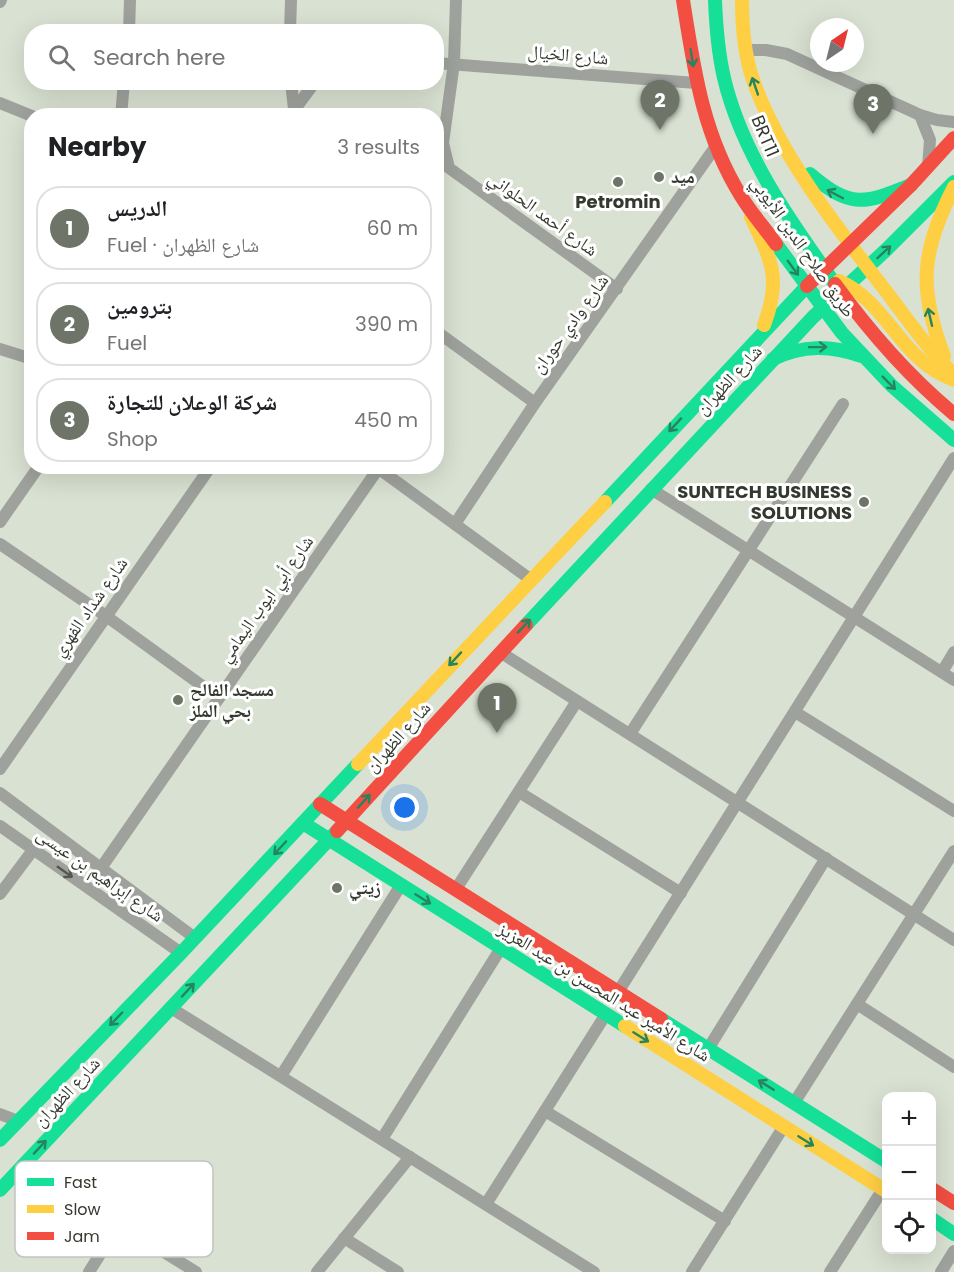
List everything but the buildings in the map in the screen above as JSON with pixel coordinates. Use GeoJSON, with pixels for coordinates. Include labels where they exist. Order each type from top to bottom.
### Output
{"type":"FeatureCollection","features":[{"type":"Feature","properties":{"kind":"main road","name":"طريق صلاح الدين الأيوبي"},"geometry":{"type":"LineString","coordinates":[[683,0],[696,83],[716,146],[741,196],[822,308],[863,357],[919,411],[954,440]]}},
{"type":"Feature","properties":{"kind":"main road","name":"BRT11"},"geometry":{"type":"LineString","coordinates":[[715,0],[720,57],[741,130],[754,160],[771,190],[824,269],[840,285]]}},
{"type":"Feature","properties":{"kind":"main road"},"geometry":{"type":"LineString","coordinates":[[742,0],[745,50],[763,109],[791,157],[849,244],[953,376]]}},
{"type":"Feature","properties":{"kind":"main road","name":"شارع الظهران"},"geometry":{"type":"LineString","coordinates":[[0,1140],[181,953],[807,286],[911,185],[954,138]]}},
{"type":"Feature","properties":{"kind":"main road"},"geometry":{"type":"LineString","coordinates":[[791,157],[823,186],[842,198],[853,201],[875,199],[911,185]]}},
{"type":"Feature","properties":{"kind":"main road","name":"شارع الظهران"},"geometry":{"type":"LineString","coordinates":[[28,1161],[329,839],[651,489],[822,308],[840,285],[867,267],[954,182]]}},
{"type":"Feature","properties":{"kind":"main road"},"geometry":{"type":"LineString","coordinates":[[953,376],[930,319],[925,292],[925,274],[931,239],[940,214],[954,187]]}},
{"type":"Feature","properties":{"kind":"main road"},"geometry":{"type":"LineString","coordinates":[[741,196],[774,267],[773,306],[759,337]]}},
{"type":"Feature","properties":{"kind":"main road"},"geometry":{"type":"LineString","coordinates":[[807,286],[815,283],[840,285],[865,296],[921,362],[940,374],[953,376]]}},
{"type":"Feature","properties":{"kind":"main road"},"geometry":{"type":"LineString","coordinates":[[840,285],[883,346],[927,393],[954,414]]}},
{"type":"Feature","properties":{"kind":"main road"},"geometry":{"type":"LineString","coordinates":[[773,359],[787,352],[818,346],[834,347],[863,357]]}},
{"type":"Feature","properties":{"kind":"main road","name":"شارع الأمير عبد المحسن بن عبد العزيز"},"geometry":{"type":"LineString","coordinates":[[320,804],[882,1158]]}},
{"type":"Feature","properties":{"kind":"main road","name":"شارع الأمير عبد المحسن بن عبد العزيز"},"geometry":{"type":"LineString","coordinates":[[303,823],[882,1188]]}},
{"type":"Feature","properties":{"kind":"main road","name":"شارع الظهران"},"geometry":{"type":"LineString","coordinates":[[0,1190],[15,1174]]}},
{"type":"Feature","properties":{"kind":"main road"},"geometry":{"type":"LineString","coordinates":[[936,1192],[954,1203]]}},
{"type":"Feature","properties":{"kind":"main road"},"geometry":{"type":"LineString","coordinates":[[936,1222],[954,1234]]}},
{"type":"Feature","properties":{"kind":"street"},"geometry":{"type":"LineString","coordinates":[[129,24],[130,0]]}},
{"type":"Feature","properties":{"kind":"street"},"geometry":{"type":"LineString","coordinates":[[290,24],[291,0]]}},
{"type":"Feature","properties":{"kind":"street"},"geometry":{"type":"LineString","coordinates":[[444,124],[454,63],[456,0]]}},
{"type":"Feature","properties":{"kind":"street"},"geometry":{"type":"LineString","coordinates":[[745,50],[777,51],[797,57],[920,115],[954,122]]}},
{"type":"Feature","properties":{"kind":"street","name":"شارع الخيال"},"geometry":{"type":"LineString","coordinates":[[444,63],[696,83]]}},
{"type":"Feature","properties":{"kind":"street"},"geometry":{"type":"LineString","coordinates":[[122,108],[123,90]]}},
{"type":"Feature","properties":{"kind":"street"},"geometry":{"type":"LineString","coordinates":[[291,90],[292,108]]}},
{"type":"Feature","properties":{"kind":"street"},"geometry":{"type":"LineString","coordinates":[[295,108],[309,90]]}},
{"type":"Feature","properties":{"kind":"street"},"geometry":{"type":"LineString","coordinates":[[0,103],[24,113]]}},
{"type":"Feature","properties":{"kind":"street"},"geometry":{"type":"LineString","coordinates":[[920,115],[930,140],[928,167]]}},
{"type":"Feature","properties":{"kind":"street","name":"شارع وادي حوران"},"geometry":{"type":"LineString","coordinates":[[455,524],[535,403],[716,146]]}},
{"type":"Feature","properties":{"kind":"street","name":"شارع أحمد الحلواني"},"geometry":{"type":"LineString","coordinates":[[444,158],[448,168],[617,289]]}},
{"type":"Feature","properties":{"kind":"street"},"geometry":{"type":"LineString","coordinates":[[444,337],[535,403]]}},
{"type":"Feature","properties":{"kind":"street"},"geometry":{"type":"LineString","coordinates":[[0,349],[24,356]]}},
{"type":"Feature","properties":{"kind":"street"},"geometry":{"type":"LineString","coordinates":[[630,734],[843,404]]}},
{"type":"Feature","properties":{"kind":"street"},"geometry":{"type":"LineString","coordinates":[[618,992],[954,458]]}},
{"type":"Feature","properties":{"kind":"street"},"geometry":{"type":"LineString","coordinates":[[0,522],[33,474]]}},
{"type":"Feature","properties":{"kind":"street","name":"شارع شداد الفهري"},"geometry":{"type":"LineString","coordinates":[[0,769],[205,474]]}},
{"type":"Feature","properties":{"kind":"street","name":"شارع أبي ايوب اليمامي"},"geometry":{"type":"LineString","coordinates":[[101,868],[373,474]]}},
{"type":"Feature","properties":{"kind":"street"},"geometry":{"type":"LineString","coordinates":[[385,474],[530,579]]}},
{"type":"Feature","properties":{"kind":"street"},"geometry":{"type":"LineString","coordinates":[[651,489],[954,680]]}},
{"type":"Feature","properties":{"kind":"street"},"geometry":{"type":"LineString","coordinates":[[0,544],[106,616],[219,698]]}},
{"type":"Feature","properties":{"kind":"street"},"geometry":{"type":"LineString","coordinates":[[500,652],[954,940]]}},
{"type":"Feature","properties":{"kind":"street"},"geometry":{"type":"LineString","coordinates":[[942,672],[954,652]]}},
{"type":"Feature","properties":{"kind":"street"},"geometry":{"type":"LineString","coordinates":[[456,889],[577,701]]}},
{"type":"Feature","properties":{"kind":"street"},"geometry":{"type":"LineString","coordinates":[[795,711],[954,811]]}},
{"type":"Feature","properties":{"kind":"street"},"geometry":{"type":"LineString","coordinates":[[519,792],[681,893]]}},
{"type":"Feature","properties":{"kind":"street"},"geometry":{"type":"LineString","coordinates":[[0,793],[195,938]]}},
{"type":"Feature","properties":{"kind":"street","name":"شارع إبراهيم بن عيسى"},"geometry":{"type":"LineString","coordinates":[[0,826],[181,953]]}},
{"type":"Feature","properties":{"kind":"street"},"geometry":{"type":"LineString","coordinates":[[0,894],[33,850]]}},
{"type":"Feature","properties":{"kind":"street"},"geometry":{"type":"LineString","coordinates":[[794,1102],[954,851]]}},
{"type":"Feature","properties":{"kind":"street"},"geometry":{"type":"LineString","coordinates":[[708,1049],[826,858]]}},
{"type":"Feature","properties":{"kind":"street"},"geometry":{"type":"LineString","coordinates":[[281,1076],[401,885]]}},
{"type":"Feature","properties":{"kind":"street"},"geometry":{"type":"LineString","coordinates":[[382,1139],[501,948]]}},
{"type":"Feature","properties":{"kind":"street"},"geometry":{"type":"LineString","coordinates":[[856,1004],[954,1067]]}},
{"type":"Feature","properties":{"kind":"street"},"geometry":{"type":"LineString","coordinates":[[171,1008],[486,1204],[575,1267],[594,1272]]}},
{"type":"Feature","properties":{"kind":"street"},"geometry":{"type":"LineString","coordinates":[[486,1204],[606,1014]]}},
{"type":"Feature","properties":{"kind":"street"},"geometry":{"type":"LineString","coordinates":[[545,1111],[725,1221]]}},
{"type":"Feature","properties":{"kind":"street"},"geometry":{"type":"LineString","coordinates":[[0,1114],[18,1121]]}},
{"type":"Feature","properties":{"kind":"street"},"geometry":{"type":"LineString","coordinates":[[692,1272],[784,1126]]}},
{"type":"Feature","properties":{"kind":"street"},"geometry":{"type":"LineString","coordinates":[[317,1272],[410,1157]]}},
{"type":"Feature","properties":{"kind":"street"},"geometry":{"type":"LineString","coordinates":[[830,1272],[882,1194]]}},
{"type":"Feature","properties":{"kind":"street"},"geometry":{"type":"LineString","coordinates":[[344,1238],[398,1272]]}},
{"type":"Feature","properties":{"kind":"street"},"geometry":{"type":"LineString","coordinates":[[941,1272],[954,1251]]}},
{"type":"Feature","properties":{"kind":"street"},"geometry":{"type":"LineString","coordinates":[[88,1272],[98,1257]]}},
{"type":"Feature","properties":{"kind":"street"},"geometry":{"type":"LineString","coordinates":[[172,1257],[196,1272]]}},
{"type":"Feature","properties":{"kind":"traffic: fast"},"geometry":{"type":"LineString","coordinates":[[715,0],[724,78],[743,133],[769,186],[835,284]]}},
{"type":"Feature","properties":{"kind":"traffic: fast"},"geometry":{"type":"LineString","coordinates":[[810,174],[836,193],[858,200],[881,196],[911,185]]}},
{"type":"Feature","properties":{"kind":"traffic: fast"},"geometry":{"type":"LineString","coordinates":[[526,625],[813,317],[886,250],[954,182]]}},
{"type":"Feature","properties":{"kind":"traffic: fast"},"geometry":{"type":"LineString","coordinates":[[776,244],[842,333],[892,386],[954,440]]}},
{"type":"Feature","properties":{"kind":"traffic: fast"},"geometry":{"type":"LineString","coordinates":[[605,502],[807,286]]}},
{"type":"Feature","properties":{"kind":"traffic: fast"},"geometry":{"type":"LineString","coordinates":[[773,359],[795,351],[817,348],[850,352],[861,356]]}},
{"type":"Feature","properties":{"kind":"traffic: fast"},"geometry":{"type":"LineString","coordinates":[[0,1140],[181,953],[358,764]]}},
{"type":"Feature","properties":{"kind":"traffic: fast"},"geometry":{"type":"LineString","coordinates":[[303,823],[625,1026]]}},
{"type":"Feature","properties":{"kind":"traffic: fast"},"geometry":{"type":"LineString","coordinates":[[27,1161],[337,831]]}},
{"type":"Feature","properties":{"kind":"traffic: fast"},"geometry":{"type":"LineString","coordinates":[[661,1019],[882,1158]]}},
{"type":"Feature","properties":{"kind":"traffic: fast"},"geometry":{"type":"LineString","coordinates":[[0,1190],[15,1174]]}},
{"type":"Feature","properties":{"kind":"traffic: fast"},"geometry":{"type":"LineString","coordinates":[[936,1222],[954,1234]]}},
{"type":"Feature","properties":{"kind":"traffic: slow"},"geometry":{"type":"LineString","coordinates":[[742,0],[744,39],[749,68],[763,105],[792,161],[847,241],[918,334],[954,375]]}},
{"type":"Feature","properties":{"kind":"traffic: slow"},"geometry":{"type":"LineString","coordinates":[[944,356],[930,310],[927,270],[929,251],[935,231],[954,187]]}},
{"type":"Feature","properties":{"kind":"traffic: slow"},"geometry":{"type":"LineString","coordinates":[[751,217],[772,270],[772,294],[764,325]]}},
{"type":"Feature","properties":{"kind":"traffic: slow"},"geometry":{"type":"LineString","coordinates":[[839,281],[871,303],[920,359],[935,371],[954,380]]}},
{"type":"Feature","properties":{"kind":"traffic: slow"},"geometry":{"type":"LineString","coordinates":[[358,764],[605,502]]}},
{"type":"Feature","properties":{"kind":"traffic: slow"},"geometry":{"type":"LineString","coordinates":[[625,1026],[882,1188]]}},
{"type":"Feature","properties":{"kind":"traffic: jam"},"geometry":{"type":"LineString","coordinates":[[683,0],[696,77],[717,149],[741,196],[776,244]]}},
{"type":"Feature","properties":{"kind":"traffic: jam"},"geometry":{"type":"LineString","coordinates":[[807,286],[911,185],[954,138]]}},
{"type":"Feature","properties":{"kind":"traffic: jam"},"geometry":{"type":"LineString","coordinates":[[835,284],[890,353],[954,414]]}},
{"type":"Feature","properties":{"kind":"traffic: jam"},"geometry":{"type":"LineString","coordinates":[[337,831],[526,625]]}},
{"type":"Feature","properties":{"kind":"traffic: jam"},"geometry":{"type":"LineString","coordinates":[[320,804],[661,1019]]}},
{"type":"Feature","properties":{"kind":"traffic: jam"},"geometry":{"type":"LineString","coordinates":[[936,1192],[954,1203]]}},
{"type":"Feature","properties":{"kind":"place","name":"بترومين"},"geometry":{"type":"Point","coordinates":[660,130]}},
{"type":"Feature","properties":{"kind":"place","name":"شركة الوعلان للتجارة"},"geometry":{"type":"Point","coordinates":[873,134]}},
{"type":"Feature","properties":{"kind":"place","name":"ميد"},"geometry":{"type":"Point","coordinates":[659,177]}},
{"type":"Feature","properties":{"kind":"place","name":"Petromin"},"geometry":{"type":"Point","coordinates":[618,182]}},
{"type":"Feature","properties":{"kind":"place","name":"SUNTECH BUSINESS SOLUTIONS"},"geometry":{"type":"Point","coordinates":[864,502]}},
{"type":"Feature","properties":{"kind":"place","name":"مسجد الفالح بحي الملز"},"geometry":{"type":"Point","coordinates":[178,700]}},
{"type":"Feature","properties":{"kind":"place","name":"الدريس"},"geometry":{"type":"Point","coordinates":[497,733]}},
{"type":"Feature","properties":{"kind":"place","name":"زيتي"},"geometry":{"type":"Point","coordinates":[337,888]}}]}
